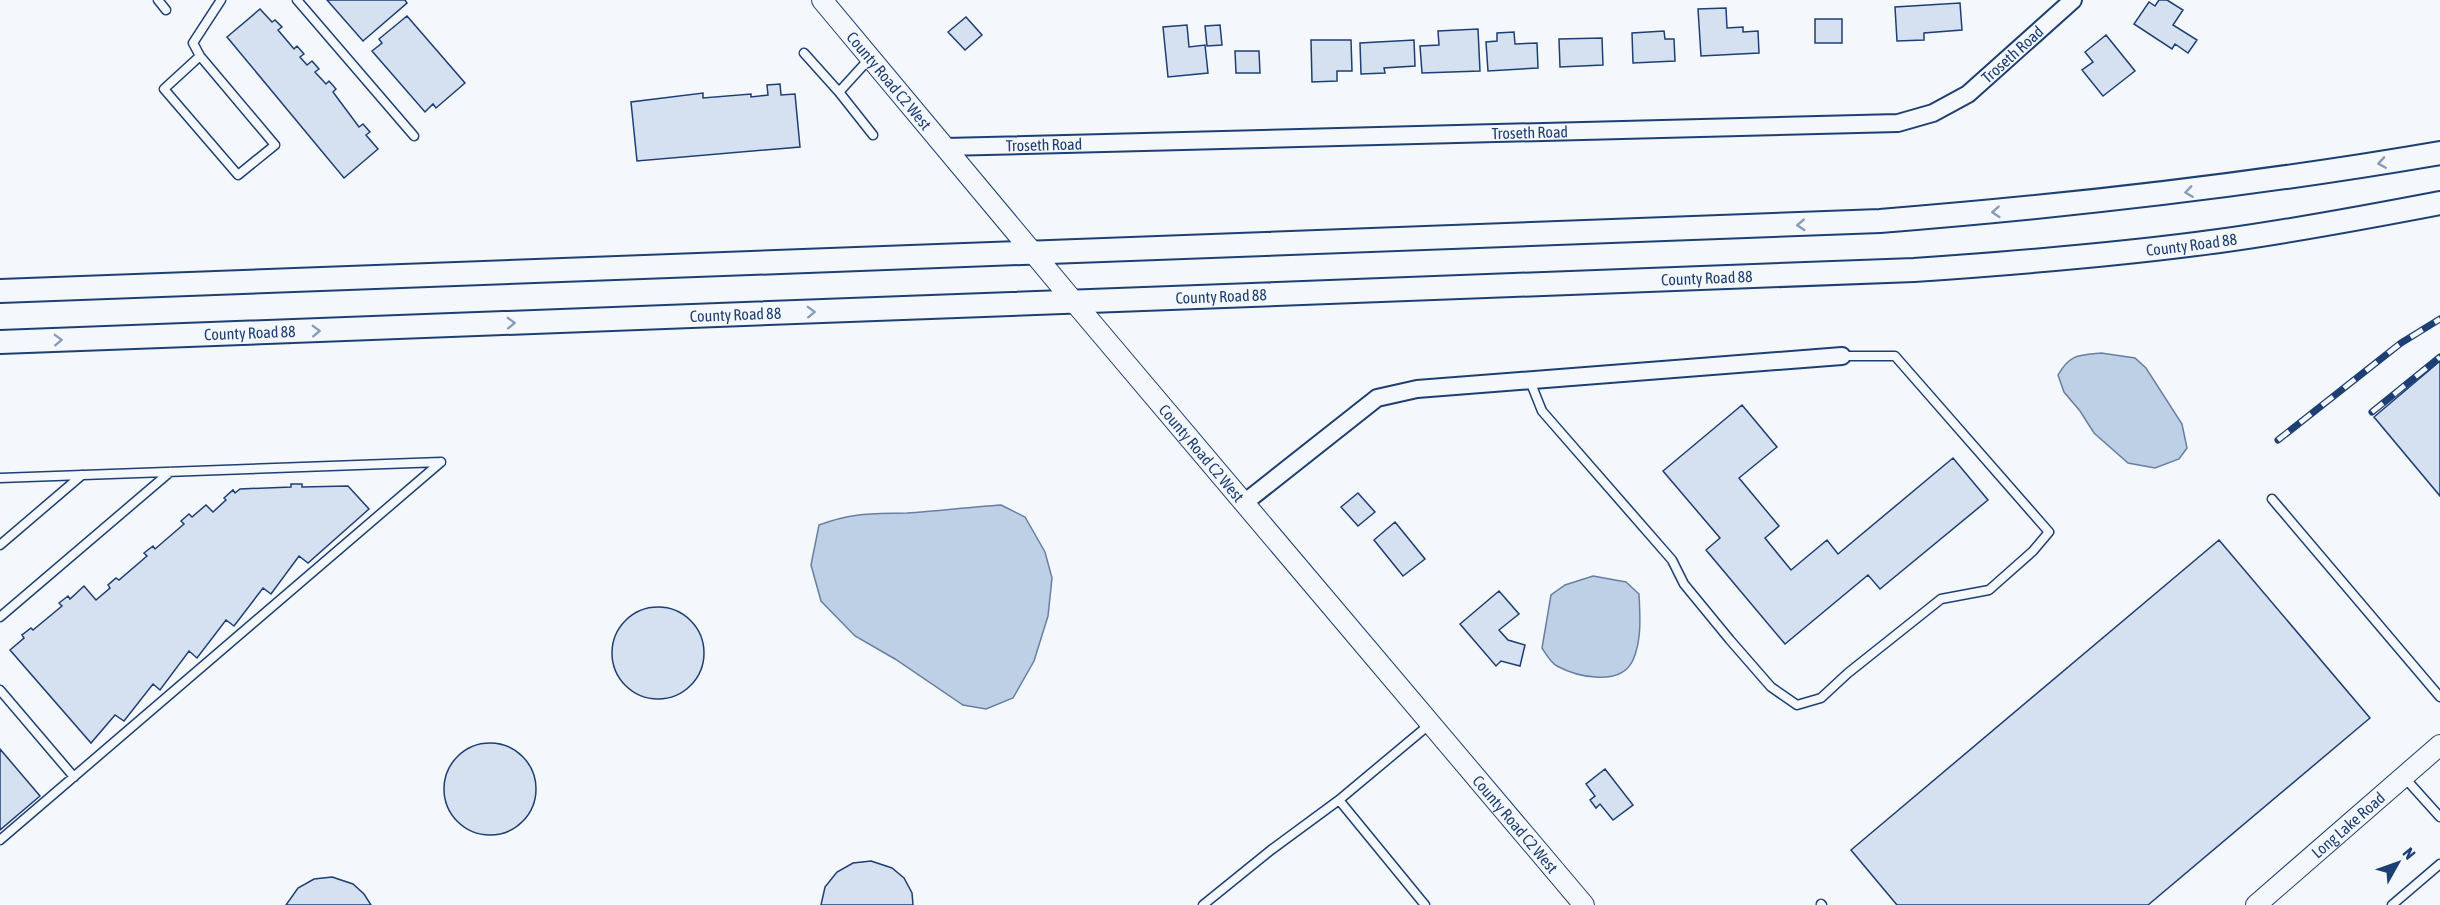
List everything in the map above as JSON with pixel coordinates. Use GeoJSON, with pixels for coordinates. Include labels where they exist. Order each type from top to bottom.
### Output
{"type":"FeatureCollection","features":[{"type":"Feature","properties":{"kind":"main road"},"geometry":{"type":"LineString","coordinates":[[0,291],[1880,221],[2022,210],[2164,195],[2299,177],[2440,153]]}},
{"type":"Feature","properties":{"kind":"main road","name":"County Road 88"},"geometry":{"type":"LineString","coordinates":[[0,342],[1914,270],[2037,261],[2222,241],[2344,222],[2440,203]]}},
{"type":"Feature","properties":{"kind":"street","name":"County Road C2 West"},"geometry":{"type":"LineString","coordinates":[[822,0],[1584,905]]}},
{"type":"Feature","properties":{"kind":"street","name":"Troseth Road"},"geometry":{"type":"LineString","coordinates":[[945,147],[1898,123],[1933,113],[1968,94],[2073,0]]}},
{"type":"Feature","properties":{"kind":"street"},"geometry":{"type":"LineString","coordinates":[[1244,503],[1377,398],[1417,389],[1842,356]]}},
{"type":"Feature","properties":{"kind":"street","name":"Long Lake Road"},"geometry":{"type":"LineString","coordinates":[[2256,905],[2440,745]]}},
{"type":"Feature","properties":{"kind":"lane"},"geometry":{"type":"LineString","coordinates":[[158,0],[166,10]]}},
{"type":"Feature","properties":{"kind":"lane"},"geometry":{"type":"LineString","coordinates":[[200,56],[164,89],[238,175],[275,145],[200,56],[193,43],[221,0]]}},
{"type":"Feature","properties":{"kind":"lane"},"geometry":{"type":"LineString","coordinates":[[297,0],[414,135]]}},
{"type":"Feature","properties":{"kind":"lane"},"geometry":{"type":"LineString","coordinates":[[804,53],[873,135]]}},
{"type":"Feature","properties":{"kind":"lane"},"geometry":{"type":"LineString","coordinates":[[839,92],[870,58]]}},
{"type":"Feature","properties":{"kind":"lane"},"geometry":{"type":"LineString","coordinates":[[1530,381],[1542,411],[1672,560],[1684,584],[1771,687],[1797,705],[1821,698],[1848,673],[1941,599],[1989,590],[2033,551],[2049,532],[1895,356],[1842,356]]}},
{"type":"Feature","properties":{"kind":"lane"},"geometry":{"type":"LineString","coordinates":[[0,478],[441,462],[0,840]]}},
{"type":"Feature","properties":{"kind":"lane"},"geometry":{"type":"LineString","coordinates":[[0,617],[170,472]]}},
{"type":"Feature","properties":{"kind":"lane"},"geometry":{"type":"LineString","coordinates":[[0,545],[82,475]]}},
{"type":"Feature","properties":{"kind":"lane"},"geometry":{"type":"LineString","coordinates":[[2272,499],[2440,697]]}},
{"type":"Feature","properties":{"kind":"lane"},"geometry":{"type":"LineString","coordinates":[[0,690],[74,777]]}},
{"type":"Feature","properties":{"kind":"lane"},"geometry":{"type":"LineString","coordinates":[[1203,905],[1271,850],[1339,800],[1431,724]]}},
{"type":"Feature","properties":{"kind":"lane"},"geometry":{"type":"LineString","coordinates":[[2403,777],[2440,817]]}},
{"type":"Feature","properties":{"kind":"lane"},"geometry":{"type":"LineString","coordinates":[[1339,800],[1425,905]]}},
{"type":"Feature","properties":{"kind":"lane"},"geometry":{"type":"LineString","coordinates":[[2392,905],[2440,864]]}},
{"type":"Feature","properties":{"kind":"water"},"geometry":{"type":"Polygon","coordinates":[[[2101,353],[2135,358],[2146,368],[2182,424],[2187,448],[2179,459],[2155,468],[2128,463],[2094,433],[2064,392],[2058,375],[2071,359],[2101,353]]]}},
{"type":"Feature","properties":{"kind":"water"},"geometry":{"type":"Polygon","coordinates":[[[1001,505],[1025,517],[1045,552],[1052,578],[1048,616],[1034,661],[1013,698],[986,709],[963,705],[895,659],[855,636],[821,601],[811,565],[819,525],[831,521],[863,514],[907,513],[1001,505]]]}},
{"type":"Feature","properties":{"kind":"water"},"geometry":{"type":"Polygon","coordinates":[[[1593,576],[1626,582],[1639,594],[1640,627],[1636,652],[1627,668],[1609,677],[1587,676],[1566,670],[1553,663],[1542,648],[1551,595],[1565,585],[1593,576]]]}},
{"type":"Feature","properties":{"kind":"building"},"geometry":{"type":"Polygon","coordinates":[[[327,0],[405,0],[407,3],[363,41],[327,0]]]}},
{"type":"Feature","properties":{"kind":"building"},"geometry":{"type":"Polygon","coordinates":[[[2159,0],[2167,0],[2183,10],[2173,25],[2197,40],[2188,53],[2175,44],[2172,49],[2134,24],[2149,2],[2155,6],[2159,0]]]}},
{"type":"Feature","properties":{"kind":"building"},"geometry":{"type":"Polygon","coordinates":[[[1960,3],[1962,30],[1924,33],[1924,40],[1897,41],[1895,7],[1960,3]]]}},
{"type":"Feature","properties":{"kind":"building"},"geometry":{"type":"Polygon","coordinates":[[[1726,8],[1727,28],[1743,27],[1743,32],[1758,31],[1759,53],[1701,56],[1698,9],[1726,8]]]}},
{"type":"Feature","properties":{"kind":"building"},"geometry":{"type":"Polygon","coordinates":[[[260,9],[272,22],[275,20],[282,27],[278,30],[294,49],[297,46],[304,54],[300,57],[307,65],[312,61],[319,69],[315,72],[326,84],[329,81],[336,89],[333,92],[359,127],[363,124],[370,132],[366,135],[378,149],[344,178],[227,37],[260,9]]]}},
{"type":"Feature","properties":{"kind":"building"},"geometry":{"type":"Polygon","coordinates":[[[407,16],[465,83],[436,108],[433,104],[425,112],[372,51],[382,43],[379,39],[407,16]]]}},
{"type":"Feature","properties":{"kind":"building"},"geometry":{"type":"Polygon","coordinates":[[[966,17],[982,35],[965,50],[948,32],[966,17]]]}},
{"type":"Feature","properties":{"kind":"building"},"geometry":{"type":"Polygon","coordinates":[[[1815,19],[1842,19],[1842,43],[1815,43],[1815,19]]]}},
{"type":"Feature","properties":{"kind":"building"},"geometry":{"type":"Polygon","coordinates":[[[1187,25],[1189,47],[1205,45],[1208,73],[1168,77],[1163,27],[1187,25]]]}},
{"type":"Feature","properties":{"kind":"building"},"geometry":{"type":"Polygon","coordinates":[[[1220,25],[1222,45],[1207,46],[1205,26],[1220,25]]]}},
{"type":"Feature","properties":{"kind":"building"},"geometry":{"type":"Polygon","coordinates":[[[1478,29],[1480,71],[1422,73],[1420,46],[1439,45],[1438,31],[1478,29]]]}},
{"type":"Feature","properties":{"kind":"building"},"geometry":{"type":"Polygon","coordinates":[[[1664,31],[1665,39],[1674,39],[1675,61],[1633,63],[1632,33],[1664,31]]]}},
{"type":"Feature","properties":{"kind":"building"},"geometry":{"type":"Polygon","coordinates":[[[1514,32],[1515,44],[1537,43],[1538,68],[1488,71],[1486,42],[1497,41],[1497,33],[1514,32]]]}},
{"type":"Feature","properties":{"kind":"building"},"geometry":{"type":"Polygon","coordinates":[[[2106,35],[2135,71],[2103,96],[2082,70],[2093,62],[2085,52],[2106,35]]]}},
{"type":"Feature","properties":{"kind":"building"},"geometry":{"type":"Polygon","coordinates":[[[1602,38],[1603,65],[1560,67],[1559,39],[1602,38]]]}},
{"type":"Feature","properties":{"kind":"building"},"geometry":{"type":"Polygon","coordinates":[[[1311,40],[1351,40],[1352,71],[1337,71],[1337,81],[1312,82],[1311,40]]]}},
{"type":"Feature","properties":{"kind":"building"},"geometry":{"type":"Polygon","coordinates":[[[1414,40],[1415,66],[1384,68],[1385,73],[1361,74],[1360,43],[1414,40]]]}},
{"type":"Feature","properties":{"kind":"building"},"geometry":{"type":"Polygon","coordinates":[[[1235,51],[1259,51],[1260,73],[1236,73],[1235,51]]]}},
{"type":"Feature","properties":{"kind":"building"},"geometry":{"type":"Polygon","coordinates":[[[780,84],[781,95],[795,94],[800,147],[637,161],[631,102],[703,93],[703,98],[768,95],[767,85],[780,84]]]}},
{"type":"Feature","properties":{"kind":"building"},"geometry":{"type":"Polygon","coordinates":[[[2440,361],[2440,496],[2374,417],[2440,361]]]}},
{"type":"Feature","properties":{"kind":"building"},"geometry":{"type":"Polygon","coordinates":[[[1742,405],[1777,447],[1739,478],[1779,526],[1765,538],[1791,570],[1827,540],[1838,554],[1953,458],[1988,500],[1880,589],[1868,575],[1785,644],[1706,550],[1720,538],[1663,471],[1742,405]]]}},
{"type":"Feature","properties":{"kind":"building"},"geometry":{"type":"Polygon","coordinates":[[[291,484],[302,484],[302,487],[348,486],[369,509],[308,563],[299,556],[271,594],[263,588],[234,626],[226,620],[197,658],[189,651],[160,690],[153,684],[124,721],[115,715],[91,743],[10,650],[24,638],[22,635],[31,628],[33,630],[62,606],[59,603],[68,596],[70,599],[84,586],[96,600],[110,588],[108,585],[116,578],[119,580],[147,556],[144,553],[153,546],[155,549],[184,524],[181,521],[189,514],[192,517],[206,505],[213,512],[233,490],[235,493],[240,489],[291,487],[291,484]]]}},
{"type":"Feature","properties":{"kind":"building"},"geometry":{"type":"Polygon","coordinates":[[[1358,493],[1375,512],[1358,526],[1341,507],[1358,493]]]}},
{"type":"Feature","properties":{"kind":"building"},"geometry":{"type":"Polygon","coordinates":[[[1395,522],[1425,559],[1403,576],[1374,540],[1395,522]]]}},
{"type":"Feature","properties":{"kind":"building"},"geometry":{"type":"Polygon","coordinates":[[[2219,540],[2370,718],[2148,905],[1897,905],[1851,850],[2219,540]]]}},
{"type":"Feature","properties":{"kind":"building"},"geometry":{"type":"Polygon","coordinates":[[[1499,591],[1519,614],[1499,630],[1508,640],[1525,645],[1520,666],[1501,661],[1496,666],[1460,624],[1499,591]]]}},
{"type":"Feature","properties":{"kind":"building"},"geometry":{"type":"Polygon","coordinates":[[[658,607],[676,610],[691,620],[701,635],[704,653],[701,671],[691,686],[676,696],[658,699],[640,696],[625,686],[615,671],[612,653],[615,635],[625,620],[640,610],[658,607]]]}},
{"type":"Feature","properties":{"kind":"building"},"geometry":{"type":"Polygon","coordinates":[[[490,743],[508,746],[523,756],[533,771],[536,789],[533,807],[523,822],[508,832],[490,835],[472,832],[457,822],[447,807],[444,789],[447,771],[457,756],[472,746],[490,743]]]}},
{"type":"Feature","properties":{"kind":"building"},"geometry":{"type":"Polygon","coordinates":[[[0,749],[40,796],[0,830],[0,749]]]}},
{"type":"Feature","properties":{"kind":"building"},"geometry":{"type":"Polygon","coordinates":[[[1605,769],[1633,805],[1613,820],[1600,804],[1596,808],[1590,800],[1595,796],[1586,784],[1605,769]]]}},
{"type":"Feature","properties":{"kind":"building"},"geometry":{"type":"Polygon","coordinates":[[[871,861],[892,868],[904,878],[912,893],[913,905],[821,905],[825,887],[837,872],[853,863],[871,861]]]}},
{"type":"Feature","properties":{"kind":"building"},"geometry":{"type":"Polygon","coordinates":[[[332,877],[353,884],[364,894],[371,905],[286,905],[298,888],[314,879],[332,877]]]}},
{"type":"Feature","properties":{"kind":"railway"},"geometry":{"type":"LineString","coordinates":[[2278,440],[2401,343],[2440,319]]}},
{"type":"Feature","properties":{"kind":"railway"},"geometry":{"type":"LineString","coordinates":[[2372,412],[2440,357]]}}]}
